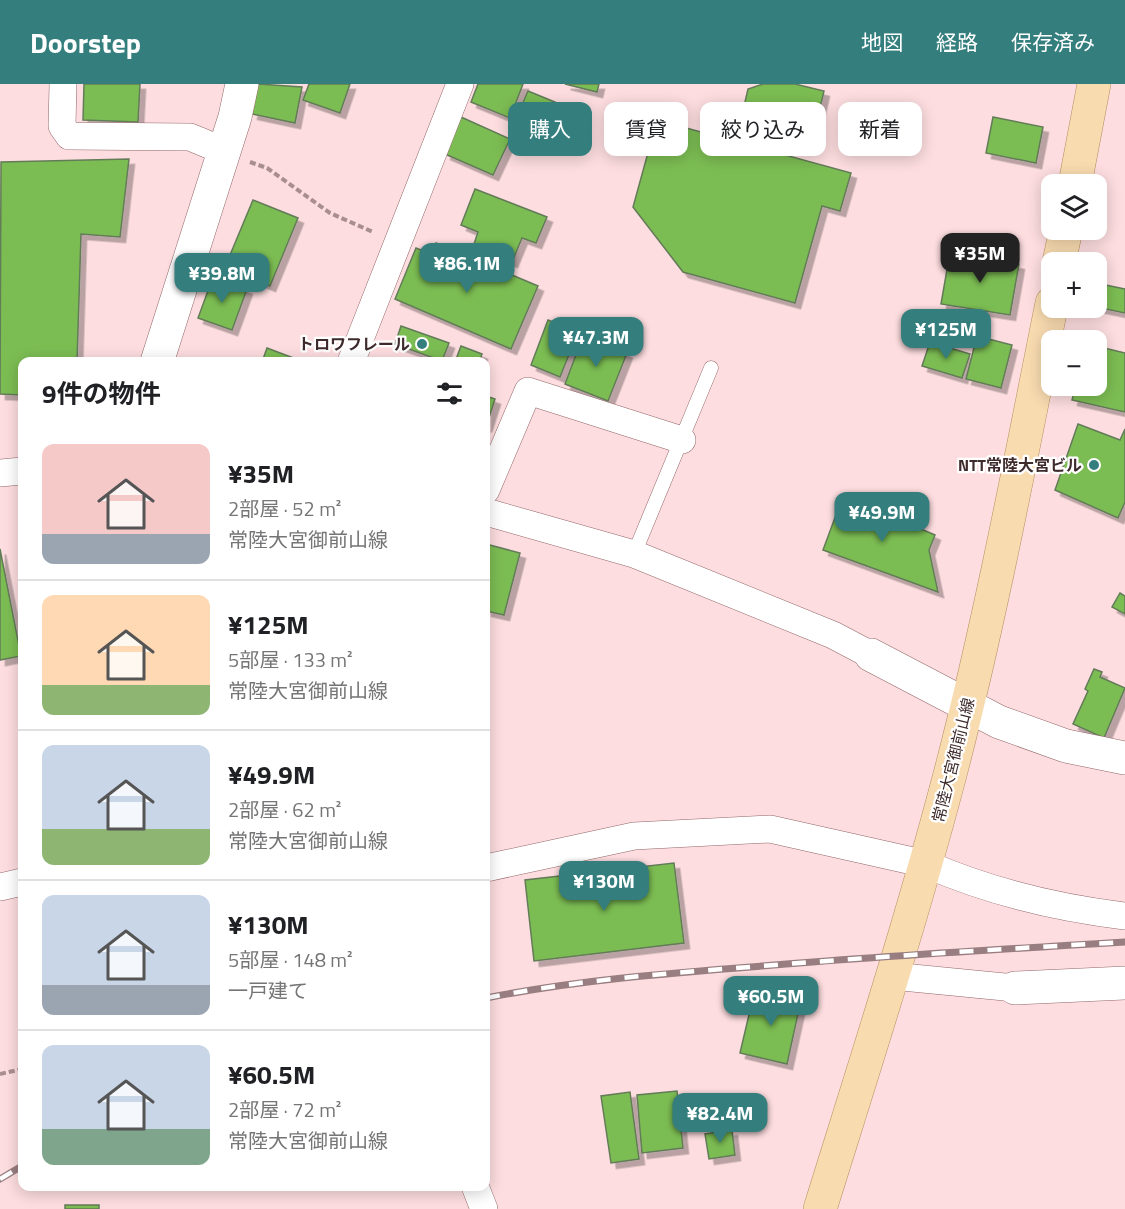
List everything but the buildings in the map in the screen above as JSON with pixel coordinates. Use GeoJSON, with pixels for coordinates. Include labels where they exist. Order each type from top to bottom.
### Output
{"type":"FeatureCollection","features":[{"type":"Feature","properties":{"kind":"main road"},"geometry":{"type":"LineString","coordinates":[[1077,174],[1094,84]]}},
{"type":"Feature","properties":{"kind":"main road","name":"常陸大宮御前山線"},"geometry":{"type":"LineString","coordinates":[[820,1209],[926,864],[987,620],[1049,318]]}},
{"type":"Feature","properties":{"kind":"street"},"geometry":{"type":"LineString","coordinates":[[63,84],[62,126],[69,136],[190,137],[224,152]]}},
{"type":"Feature","properties":{"kind":"street"},"geometry":{"type":"LineString","coordinates":[[159,357],[235,117],[242,84]]}},
{"type":"Feature","properties":{"kind":"street"},"geometry":{"type":"LineString","coordinates":[[353,357],[460,84]]}},
{"type":"Feature","properties":{"kind":"street"},"geometry":{"type":"LineString","coordinates":[[490,481],[528,391],[682,440]]}},
{"type":"Feature","properties":{"kind":"street"},"geometry":{"type":"LineString","coordinates":[[0,473],[18,471]]}},
{"type":"Feature","properties":{"kind":"street"},"geometry":{"type":"LineString","coordinates":[[490,513],[634,554],[833,635],[1021,731],[1066,746],[1125,758]]}},
{"type":"Feature","properties":{"kind":"street"},"geometry":{"type":"LineString","coordinates":[[490,867],[634,836],[770,829],[926,864],[1016,895],[1125,916]]}},
{"type":"Feature","properties":{"kind":"street"},"geometry":{"type":"LineString","coordinates":[[0,887],[18,883]]}},
{"type":"Feature","properties":{"kind":"street"},"geometry":{"type":"LineString","coordinates":[[892,976],[1015,988],[1125,983]]}},
{"type":"Feature","properties":{"kind":"street"},"geometry":{"type":"LineString","coordinates":[[477,1191],[484,1209]]}},
{"type":"Feature","properties":{"kind":"lane"},"geometry":{"type":"LineString","coordinates":[[634,554],[711,368]]}},
{"type":"Feature","properties":{"kind":"path"},"geometry":{"type":"LineString","coordinates":[[224,152],[267,168],[330,213],[398,242]]}},
{"type":"Feature","properties":{"kind":"path"},"geometry":{"type":"LineString","coordinates":[[0,1074],[18,1071]]}},
{"type":"Feature","properties":{"kind":"railway"},"geometry":{"type":"LineString","coordinates":[[490,997],[555,986],[658,974],[1125,942]]}},
{"type":"Feature","properties":{"kind":"railway"},"geometry":{"type":"LineString","coordinates":[[0,1179],[18,1168]]}},
{"type":"Feature","properties":{"kind":"place","name":"トロワフレール"},"geometry":{"type":"Point","coordinates":[422,344]}},
{"type":"Feature","properties":{"kind":"place","name":"NTT常陸大宮ビル"},"geometry":{"type":"Point","coordinates":[1094,465]}}]}
